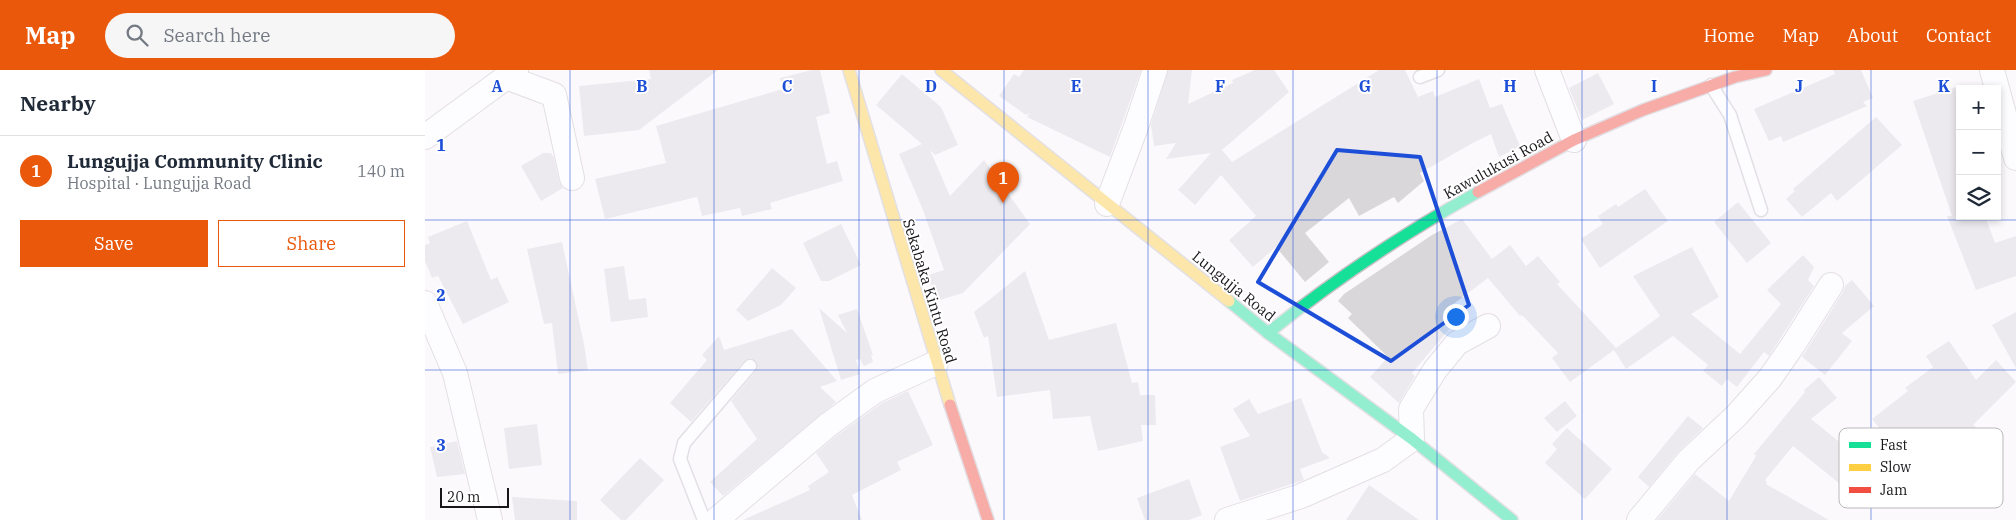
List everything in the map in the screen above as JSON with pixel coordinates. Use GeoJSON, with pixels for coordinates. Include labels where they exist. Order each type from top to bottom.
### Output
{"type":"FeatureCollection","features":[{"type":"Feature","properties":{"kind":"street","name":"Sekabaka Kintu Road"},"geometry":{"type":"LineString","coordinates":[[849,70],[936,363],[988,520]]}},
{"type":"Feature","properties":{"kind":"street","name":"Lungujja Road"},"geometry":{"type":"LineString","coordinates":[[941,70],[1268,334],[1412,439],[1512,520]]}},
{"type":"Feature","properties":{"kind":"street"},"geometry":{"type":"LineString","coordinates":[[1107,204],[1155,70]]}},
{"type":"Feature","properties":{"kind":"street"},"geometry":{"type":"LineString","coordinates":[[1547,70],[1574,140]]}},
{"type":"Feature","properties":{"kind":"street","name":"Kawulukusi Road"},"geometry":{"type":"LineString","coordinates":[[1268,334],[1317,294],[1424,222],[1574,140],[1643,110],[1711,86],[1734,73],[1766,70]]}},
{"type":"Feature","properties":{"kind":"street"},"geometry":{"type":"LineString","coordinates":[[1993,70],[2016,158]]}},
{"type":"Feature","properties":{"kind":"street"},"geometry":{"type":"LineString","coordinates":[[425,137],[511,74],[554,95],[572,178]]}},
{"type":"Feature","properties":{"kind":"street"},"geometry":{"type":"LineString","coordinates":[[1639,520],[1689,460],[1736,416],[1770,378],[1831,285]]}},
{"type":"Feature","properties":{"kind":"street"},"geometry":{"type":"LineString","coordinates":[[425,303],[455,374],[490,520]]}},
{"type":"Feature","properties":{"kind":"street"},"geometry":{"type":"LineString","coordinates":[[1227,520],[1301,496],[1383,460],[1412,439],[1411,409],[1435,370],[1457,343],[1488,326]]}},
{"type":"Feature","properties":{"kind":"street"},"geometry":{"type":"LineString","coordinates":[[716,520],[828,425],[875,391],[936,363]]}},
{"type":"Feature","properties":{"kind":"lane"},"geometry":{"type":"LineString","coordinates":[[1420,77],[1438,70]]}},
{"type":"Feature","properties":{"kind":"lane"},"geometry":{"type":"LineString","coordinates":[[1711,86],[1730,115],[1761,210]]}},
{"type":"Feature","properties":{"kind":"lane"},"geometry":{"type":"LineString","coordinates":[[704,520],[680,459],[684,442],[750,366]]}},
{"type":"Feature","properties":{"kind":"highlighted area"},"geometry":{"type":"Polygon","coordinates":[[[1337,150],[1420,157],[1469,305],[1391,361],[1258,282],[1337,150]]]}},
{"type":"Feature","properties":{"kind":"building"},"geometry":{"type":"Polygon","coordinates":[[[649,70],[718,70],[639,130],[584,136],[579,86],[651,79],[649,70]]]}},
{"type":"Feature","properties":{"kind":"building"},"geometry":{"type":"Polygon","coordinates":[[[812,70],[820,70],[830,113],[816,117],[827,164],[837,161],[843,181],[770,203],[772,209],[742,216],[740,208],[702,216],[697,197],[605,219],[595,179],[666,163],[656,126],[783,89],[780,78],[812,70]]]}},
{"type":"Feature","properties":{"kind":"building"},"geometry":{"type":"Polygon","coordinates":[[[1024,70],[1141,70],[1110,157],[1027,117],[1030,113],[1026,115],[999,96],[1014,74],[1019,77],[1024,70]]]}},
{"type":"Feature","properties":{"kind":"building"},"geometry":{"type":"Polygon","coordinates":[[[1168,70],[1192,70],[1188,104],[1233,83],[1232,80],[1255,70],[1274,70],[1289,92],[1222,150],[1232,162],[1379,70],[1405,70],[1418,97],[1433,91],[1435,97],[1479,79],[1490,108],[1502,104],[1520,146],[1499,157],[1491,134],[1420,173],[1424,181],[1398,203],[1394,197],[1359,216],[1349,198],[1305,233],[1329,262],[1305,282],[1276,247],[1253,267],[1229,240],[1256,216],[1221,175],[1195,205],[1178,190],[1211,153],[1166,159],[1176,143],[1154,146],[1151,125],[1168,70]]]}},
{"type":"Feature","properties":{"kind":"building"},"geometry":{"type":"Polygon","coordinates":[[[1833,70],[1861,70],[1873,98],[1863,102],[1867,106],[1783,142],[1781,136],[1769,141],[1754,109],[1835,74],[1833,70]]]}},
{"type":"Feature","properties":{"kind":"building"},"geometry":{"type":"Polygon","coordinates":[[[1598,73],[1614,104],[1582,120],[1569,88],[1598,73]]]}},
{"type":"Feature","properties":{"kind":"building"},"geometry":{"type":"Polygon","coordinates":[[[902,74],[941,107],[958,145],[935,155],[930,150],[950,196],[984,160],[1030,224],[963,293],[936,301],[928,275],[944,270],[923,210],[899,154],[922,144],[876,105],[902,74]]]}},
{"type":"Feature","properties":{"kind":"building"},"geometry":{"type":"Polygon","coordinates":[[[1956,87],[1956,220],[1986,220],[1995,243],[2016,236],[2016,276],[1976,290],[1947,216],[1952,216],[1913,101],[1956,87]]]}},
{"type":"Feature","properties":{"kind":"building"},"geometry":{"type":"Polygon","coordinates":[[[1876,117],[1902,145],[1837,201],[1831,193],[1802,217],[1786,199],[1795,191],[1793,189],[1876,117]]]}},
{"type":"Feature","properties":{"kind":"building"},"geometry":{"type":"Polygon","coordinates":[[[543,153],[551,153],[554,158],[559,181],[563,188],[541,201],[521,166],[543,153]]]}},
{"type":"Feature","properties":{"kind":"building"},"geometry":{"type":"Polygon","coordinates":[[[1645,189],[1668,221],[1600,268],[1581,239],[1603,224],[1598,216],[1616,204],[1618,207],[1645,189]]]}},
{"type":"Feature","properties":{"kind":"building"},"geometry":{"type":"Polygon","coordinates":[[[1738,202],[1771,243],[1747,263],[1714,222],[1738,202]]]}},
{"type":"Feature","properties":{"kind":"building"},"geometry":{"type":"Polygon","coordinates":[[[1462,219],[1492,259],[1510,245],[1526,266],[1538,256],[1560,282],[1557,284],[1616,348],[1660,316],[1633,276],[1692,247],[1719,297],[1691,314],[1740,354],[1781,304],[1767,290],[1803,255],[1814,267],[1808,280],[1814,286],[1769,356],[1764,352],[1737,387],[1727,379],[1722,386],[1703,371],[1708,365],[1673,336],[1626,369],[1614,350],[1570,382],[1552,358],[1558,353],[1522,315],[1520,316],[1488,278],[1452,305],[1463,312],[1453,327],[1412,373],[1415,376],[1399,403],[1370,377],[1388,357],[1348,318],[1352,314],[1338,301],[1344,294],[1432,235],[1462,219]]]}},
{"type":"Feature","properties":{"kind":"building"},"geometry":{"type":"Polygon","coordinates":[[[467,221],[491,280],[497,277],[509,302],[463,324],[438,276],[432,278],[425,261],[425,245],[430,243],[428,237],[467,221]]]}},
{"type":"Feature","properties":{"kind":"building"},"geometry":{"type":"Polygon","coordinates":[[[841,224],[861,265],[829,281],[821,281],[803,243],[841,224]]]}},
{"type":"Feature","properties":{"kind":"building"},"geometry":{"type":"Polygon","coordinates":[[[562,242],[588,370],[558,374],[552,323],[544,324],[527,249],[562,242]]]}},
{"type":"Feature","properties":{"kind":"building"},"geometry":{"type":"Polygon","coordinates":[[[624,266],[629,300],[646,298],[648,317],[611,322],[604,269],[624,266]]]}},
{"type":"Feature","properties":{"kind":"building"},"geometry":{"type":"Polygon","coordinates":[[[772,268],[796,288],[781,305],[748,321],[736,310],[772,268]]]}},
{"type":"Feature","properties":{"kind":"building"},"geometry":{"type":"Polygon","coordinates":[[[1025,271],[1049,340],[1116,323],[1132,383],[1138,382],[1140,395],[1155,395],[1156,425],[1141,425],[1143,441],[1098,451],[1090,416],[1053,419],[1050,390],[997,397],[988,336],[984,338],[974,312],[1025,271]]]}},
{"type":"Feature","properties":{"kind":"building"},"geometry":{"type":"Polygon","coordinates":[[[1852,280],[1874,306],[1842,333],[1852,341],[1825,375],[1802,357],[1845,286],[1852,280]]]}},
{"type":"Feature","properties":{"kind":"building"},"geometry":{"type":"Polygon","coordinates":[[[819,308],[847,333],[838,315],[857,309],[873,355],[871,355],[873,362],[864,366],[860,359],[856,360],[860,374],[841,380],[819,308]]]}},
{"type":"Feature","properties":{"kind":"building"},"geometry":{"type":"Polygon","coordinates":[[[2016,312],[2016,368],[1992,325],[2016,312]]]}},
{"type":"Feature","properties":{"kind":"building"},"geometry":{"type":"Polygon","coordinates":[[[792,329],[837,381],[820,387],[836,402],[723,496],[710,482],[757,439],[731,401],[756,371],[757,363],[751,358],[744,361],[691,422],[670,403],[707,360],[702,355],[719,336],[724,350],[792,329]]]}},
{"type":"Feature","properties":{"kind":"building"},"geometry":{"type":"Polygon","coordinates":[[[1949,341],[1976,380],[1996,360],[2016,382],[1973,425],[1975,428],[1879,428],[1872,419],[1908,391],[1905,388],[1933,367],[1926,356],[1949,341]]]}},
{"type":"Feature","properties":{"kind":"building"},"geometry":{"type":"Polygon","coordinates":[[[1819,377],[1837,398],[1811,419],[1839,442],[1839,483],[1793,446],[1765,480],[1766,484],[1829,520],[1657,520],[1695,474],[1729,501],[1756,456],[1754,454],[1805,392],[1804,390],[1819,377]]]}},
{"type":"Feature","properties":{"kind":"building"},"geometry":{"type":"Polygon","coordinates":[[[908,391],[933,445],[897,462],[901,470],[852,495],[862,520],[743,520],[810,490],[808,486],[829,472],[816,453],[882,403],[908,391]]]}},
{"type":"Feature","properties":{"kind":"building"},"geometry":{"type":"Polygon","coordinates":[[[1301,398],[1322,452],[1330,458],[1300,469],[1304,480],[1240,501],[1220,447],[1250,436],[1233,409],[1249,399],[1258,414],[1301,398]]]}},
{"type":"Feature","properties":{"kind":"building"},"geometry":{"type":"Polygon","coordinates":[[[1565,401],[1577,416],[1557,432],[1544,418],[1565,401]]]}},
{"type":"Feature","properties":{"kind":"building"},"geometry":{"type":"Polygon","coordinates":[[[1688,416],[1703,428],[1679,451],[1649,487],[1638,477],[1688,416]]]}},
{"type":"Feature","properties":{"kind":"building"},"geometry":{"type":"Polygon","coordinates":[[[537,424],[542,465],[509,469],[504,428],[537,424]]]}},
{"type":"Feature","properties":{"kind":"building"},"geometry":{"type":"Polygon","coordinates":[[[1567,428],[1612,469],[1585,499],[1545,463],[1557,449],[1552,444],[1567,428]]]}},
{"type":"Feature","properties":{"kind":"building"},"geometry":{"type":"Polygon","coordinates":[[[457,441],[465,474],[437,477],[430,447],[457,441]]]}},
{"type":"Feature","properties":{"kind":"building"},"geometry":{"type":"Polygon","coordinates":[[[640,458],[664,480],[626,520],[621,520],[600,500],[640,458]]]}},
{"type":"Feature","properties":{"kind":"building"},"geometry":{"type":"Polygon","coordinates":[[[1189,479],[1202,515],[1189,520],[1145,520],[1137,498],[1189,479]]]}},
{"type":"Feature","properties":{"kind":"building"},"geometry":{"type":"Polygon","coordinates":[[[1369,485],[1419,520],[1346,520],[1369,485]]]}},
{"type":"Feature","properties":{"kind":"building"},"geometry":{"type":"Polygon","coordinates":[[[512,497],[577,501],[577,520],[515,520],[512,497]]]}},
{"type":"Feature","properties":{"kind":"traffic: fast"},"geometry":{"type":"LineString","coordinates":[[1268,333],[1318,294],[1370,258],[1478,192]]}},
{"type":"Feature","properties":{"kind":"traffic: fast"},"geometry":{"type":"LineString","coordinates":[[1229,301],[1268,333],[1412,439],[1512,520]]}},
{"type":"Feature","properties":{"kind":"traffic: slow"},"geometry":{"type":"LineString","coordinates":[[849,70],[950,405]]}},
{"type":"Feature","properties":{"kind":"traffic: slow"},"geometry":{"type":"LineString","coordinates":[[941,70],[1229,301]]}},
{"type":"Feature","properties":{"kind":"traffic: jam"},"geometry":{"type":"LineString","coordinates":[[1478,192],[1574,140],[1643,110],[1735,77],[1766,70]]}},
{"type":"Feature","properties":{"kind":"traffic: jam"},"geometry":{"type":"LineString","coordinates":[[950,405],[988,520]]}},
{"type":"Feature","properties":{"kind":"place","name":"Lungujja Community Clinic"},"geometry":{"type":"Point","coordinates":[1003,203]}}]}
